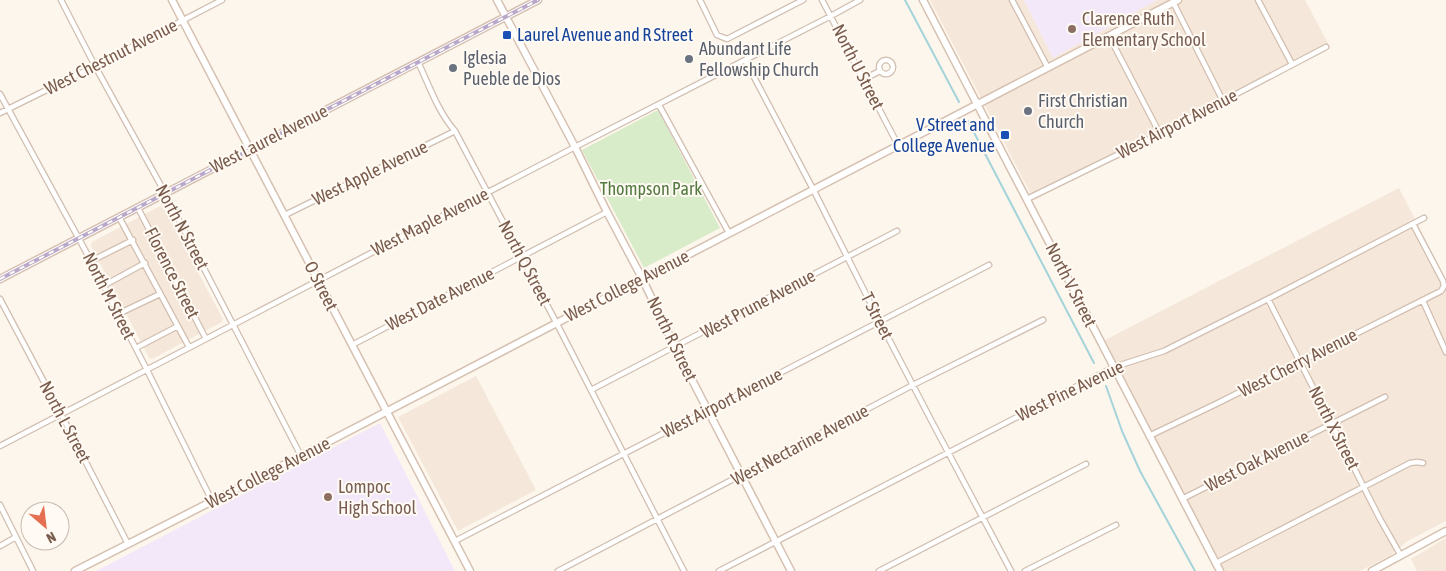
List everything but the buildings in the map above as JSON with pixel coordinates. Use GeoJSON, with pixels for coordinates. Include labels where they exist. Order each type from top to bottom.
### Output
{"type":"FeatureCollection","features":[{"type":"Feature","properties":{"kind":"street","name":"North N Street"},"geometry":{"type":"LineString","coordinates":[[61,0],[165,194],[300,456]]}},
{"type":"Feature","properties":{"kind":"street","name":"O Street"},"geometry":{"type":"LineString","coordinates":[[172,0],[470,571]]}},
{"type":"Feature","properties":{"kind":"street","name":"West Chestnut Avenue"},"geometry":{"type":"LineString","coordinates":[[0,113],[222,0]]}},
{"type":"Feature","properties":{"kind":"street","name":"North R Street"},"geometry":{"type":"LineString","coordinates":[[497,0],[575,146],[675,347],[791,571]]}},
{"type":"Feature","properties":{"kind":"street","name":"West Laurel Avenue"},"geometry":{"type":"LineString","coordinates":[[0,279],[538,0]]}},
{"type":"Feature","properties":{"kind":"street"},"geometry":{"type":"LineString","coordinates":[[700,0],[717,35],[727,39],[803,0]]}},
{"type":"Feature","properties":{"kind":"street"},"geometry":{"type":"LineString","coordinates":[[790,0],[793,5]]}},
{"type":"Feature","properties":{"kind":"street","name":"North U Street"},"geometry":{"type":"LineString","coordinates":[[822,0],[898,145]]}},
{"type":"Feature","properties":{"kind":"street","name":"West Maple Avenue"},"geometry":{"type":"LineString","coordinates":[[0,446],[575,146],[659,105],[860,0]]}},
{"type":"Feature","properties":{"kind":"street","name":"North V Street"},"geometry":{"type":"LineString","coordinates":[[923,0],[1220,571]]}},
{"type":"Feature","properties":{"kind":"street"},"geometry":{"type":"LineString","coordinates":[[1012,0],[1048,68]]}},
{"type":"Feature","properties":{"kind":"street"},"geometry":{"type":"LineString","coordinates":[[1258,0],[1292,64]]}},
{"type":"Feature","properties":{"kind":"street"},"geometry":{"type":"LineString","coordinates":[[1174,1],[1223,101]]}},
{"type":"Feature","properties":{"kind":"street","name":"West College Avenue"},"geometry":{"type":"LineString","coordinates":[[75,571],[300,456],[1174,1]]}},
{"type":"Feature","properties":{"kind":"street"},"geometry":{"type":"LineString","coordinates":[[1109,36],[1160,134]]}},
{"type":"Feature","properties":{"kind":"street","name":"West Airport Avenue"},"geometry":{"type":"LineString","coordinates":[[1026,199],[1160,134],[1326,47]]}},
{"type":"Feature","properties":{"kind":"street","name":"T Street"},"geometry":{"type":"LineString","coordinates":[[745,60],[1011,571]]}},
{"type":"Feature","properties":{"kind":"street","name":"North Q Street"},"geometry":{"type":"LineString","coordinates":[[418,62],[448,123],[456,131],[556,322],[684,571]]}},
{"type":"Feature","properties":{"kind":"street"},"geometry":{"type":"LineString","coordinates":[[864,79],[880,71]]}},
{"type":"Feature","properties":{"kind":"street","name":"North M Street"},"geometry":{"type":"LineString","coordinates":[[0,94],[91,261],[212,501]]}},
{"type":"Feature","properties":{"kind":"street"},"geometry":{"type":"LineString","coordinates":[[659,105],[729,233]]}},
{"type":"Feature","properties":{"kind":"street","name":"West Apple Avenue"},"geometry":{"type":"LineString","coordinates":[[285,215],[456,131]]}},
{"type":"Feature","properties":{"kind":"street","name":"Florence Street"},"geometry":{"type":"LineString","coordinates":[[138,208],[206,339]]}},
{"type":"Feature","properties":{"kind":"street","name":"West Date Avenue"},"geometry":{"type":"LineString","coordinates":[[352,345],[607,212]]}},
{"type":"Feature","properties":{"kind":"street"},"geometry":{"type":"LineString","coordinates":[[120,217],[189,347]]}},
{"type":"Feature","properties":{"kind":"street","name":"West Pine Avenue"},"geometry":{"type":"LineString","coordinates":[[719,571],[1114,367],[1164,351],[1424,218]]}},
{"type":"Feature","properties":{"kind":"street","name":"West Cherry Avenue"},"geometry":{"type":"LineString","coordinates":[[1149,436],[1441,291],[1444,286],[1443,281],[1413,224]]}},
{"type":"Feature","properties":{"kind":"street","name":"West Prune Avenue"},"geometry":{"type":"LineString","coordinates":[[591,390],[897,231]]}},
{"type":"Feature","properties":{"kind":"street"},"geometry":{"type":"LineString","coordinates":[[91,261],[133,240]]}},
{"type":"Feature","properties":{"kind":"street"},"geometry":{"type":"LineString","coordinates":[[103,286],[144,263]]}},
{"type":"Feature","properties":{"kind":"street","name":"West Airport Avenue"},"geometry":{"type":"LineString","coordinates":[[455,541],[988,266]]}},
{"type":"Feature","properties":{"kind":"street"},"geometry":{"type":"LineString","coordinates":[[118,314],[160,294]]}},
{"type":"Feature","properties":{"kind":"street","name":"North L Street"},"geometry":{"type":"LineString","coordinates":[[0,299],[128,544]]}},
{"type":"Feature","properties":{"kind":"street","name":"North X Street"},"geometry":{"type":"LineString","coordinates":[[1268,299],[1380,519],[1402,556]]}},
{"type":"Feature","properties":{"kind":"street"},"geometry":{"type":"LineString","coordinates":[[1422,301],[1446,352]]}},
{"type":"Feature","properties":{"kind":"street","name":"West Nectarine Avenue"},"geometry":{"type":"LineString","coordinates":[[558,571],[913,385],[1043,320]]}},
{"type":"Feature","properties":{"kind":"street"},"geometry":{"type":"LineString","coordinates":[[136,348],[178,326]]}},
{"type":"Feature","properties":{"kind":"street","name":"West Oak Avenue"},"geometry":{"type":"LineString","coordinates":[[1182,499],[1386,396]]}},
{"type":"Feature","properties":{"kind":"street"},"geometry":{"type":"LineString","coordinates":[[1216,563],[1410,464],[1424,463]]}},
{"type":"Feature","properties":{"kind":"street"},"geometry":{"type":"LineString","coordinates":[[879,571],[1086,464]]}},
{"type":"Feature","properties":{"kind":"street"},"geometry":{"type":"LineString","coordinates":[[0,506],[33,571]]}},
{"type":"Feature","properties":{"kind":"street"},"geometry":{"type":"LineString","coordinates":[[1025,571],[1116,525]]}},
{"type":"Feature","properties":{"kind":"street"},"geometry":{"type":"LineString","coordinates":[[1372,571],[1446,531]]}},
{"type":"Feature","properties":{"kind":"street"},"geometry":{"type":"LineString","coordinates":[[0,546],[16,537]]}},
{"type":"Feature","properties":{"kind":"shaded area"},"geometry":{"type":"Polygon","coordinates":[[[930,0],[1024,0],[1053,58],[1157,0],[1305,0],[1330,47],[1034,200],[930,0]]]}},
{"type":"Feature","properties":{"kind":"shaded area","name":"Clarence Ruth Elementary School"},"geometry":{"type":"Polygon","coordinates":[[[1024,0],[1157,0],[1053,58],[1024,0]]]}},
{"type":"Feature","properties":{"kind":"shaded area"},"geometry":{"type":"Polygon","coordinates":[[[1399,188],[1446,279],[1446,521],[1406,542],[1391,555],[1360,571],[1224,571],[1105,340],[1399,188]]]}},
{"type":"Feature","properties":{"kind":"shaded area"},"geometry":{"type":"Polygon","coordinates":[[[160,206],[163,207],[223,319],[222,322],[152,359],[149,358],[91,246],[92,242],[160,206]]]}},
{"type":"Feature","properties":{"kind":"shaded area"},"geometry":{"type":"Polygon","coordinates":[[[476,376],[536,490],[458,531],[398,417],[476,376]]]}},
{"type":"Feature","properties":{"kind":"shaded area","name":"Lompoc High School"},"geometry":{"type":"Polygon","coordinates":[[[380,423],[455,571],[96,571],[380,423]]]}},
{"type":"Feature","properties":{"kind":"shaded area"},"geometry":{"type":"Polygon","coordinates":[[[1446,538],[1446,571],[1417,571],[1411,559],[1446,538]]]}},
{"type":"Feature","properties":{"kind":"green space","name":"Thompson Park"},"geometry":{"type":"Polygon","coordinates":[[[658,110],[720,228],[644,268],[582,150],[658,110]]]}},
{"type":"Feature","properties":{"kind":"waterway"},"geometry":{"type":"LineString","coordinates":[[905,0],[959,102]]}},
{"type":"Feature","properties":{"kind":"waterway"},"geometry":{"type":"LineString","coordinates":[[968,121],[1094,363]]}},
{"type":"Feature","properties":{"kind":"waterway"},"geometry":{"type":"LineString","coordinates":[[1106,386],[1122,431],[1140,471],[1195,571]]}},
{"type":"Feature","properties":{"kind":"railway"},"geometry":{"type":"LineString","coordinates":[[0,279],[538,0]]}},
{"type":"Feature","properties":{"kind":"place","name":"Clarence Ruth Elementary School"},"geometry":{"type":"Point","coordinates":[1072,29]}},
{"type":"Feature","properties":{"kind":"place","name":"Laurel Avenue and R Street"},"geometry":{"type":"Point","coordinates":[507,35]}},
{"type":"Feature","properties":{"kind":"place","name":"Abundant Life Fellowship Church"},"geometry":{"type":"Point","coordinates":[689,59]}},
{"type":"Feature","properties":{"kind":"place","name":"Iglesia Pueble de Dios"},"geometry":{"type":"Point","coordinates":[453,68]}},
{"type":"Feature","properties":{"kind":"place","name":"First Christian Church"},"geometry":{"type":"Point","coordinates":[1028,111]}},
{"type":"Feature","properties":{"kind":"place","name":"V Street and College Avenue"},"geometry":{"type":"Point","coordinates":[1005,135]}},
{"type":"Feature","properties":{"kind":"place","name":"Lompoc High School"},"geometry":{"type":"Point","coordinates":[328,497]}}]}
